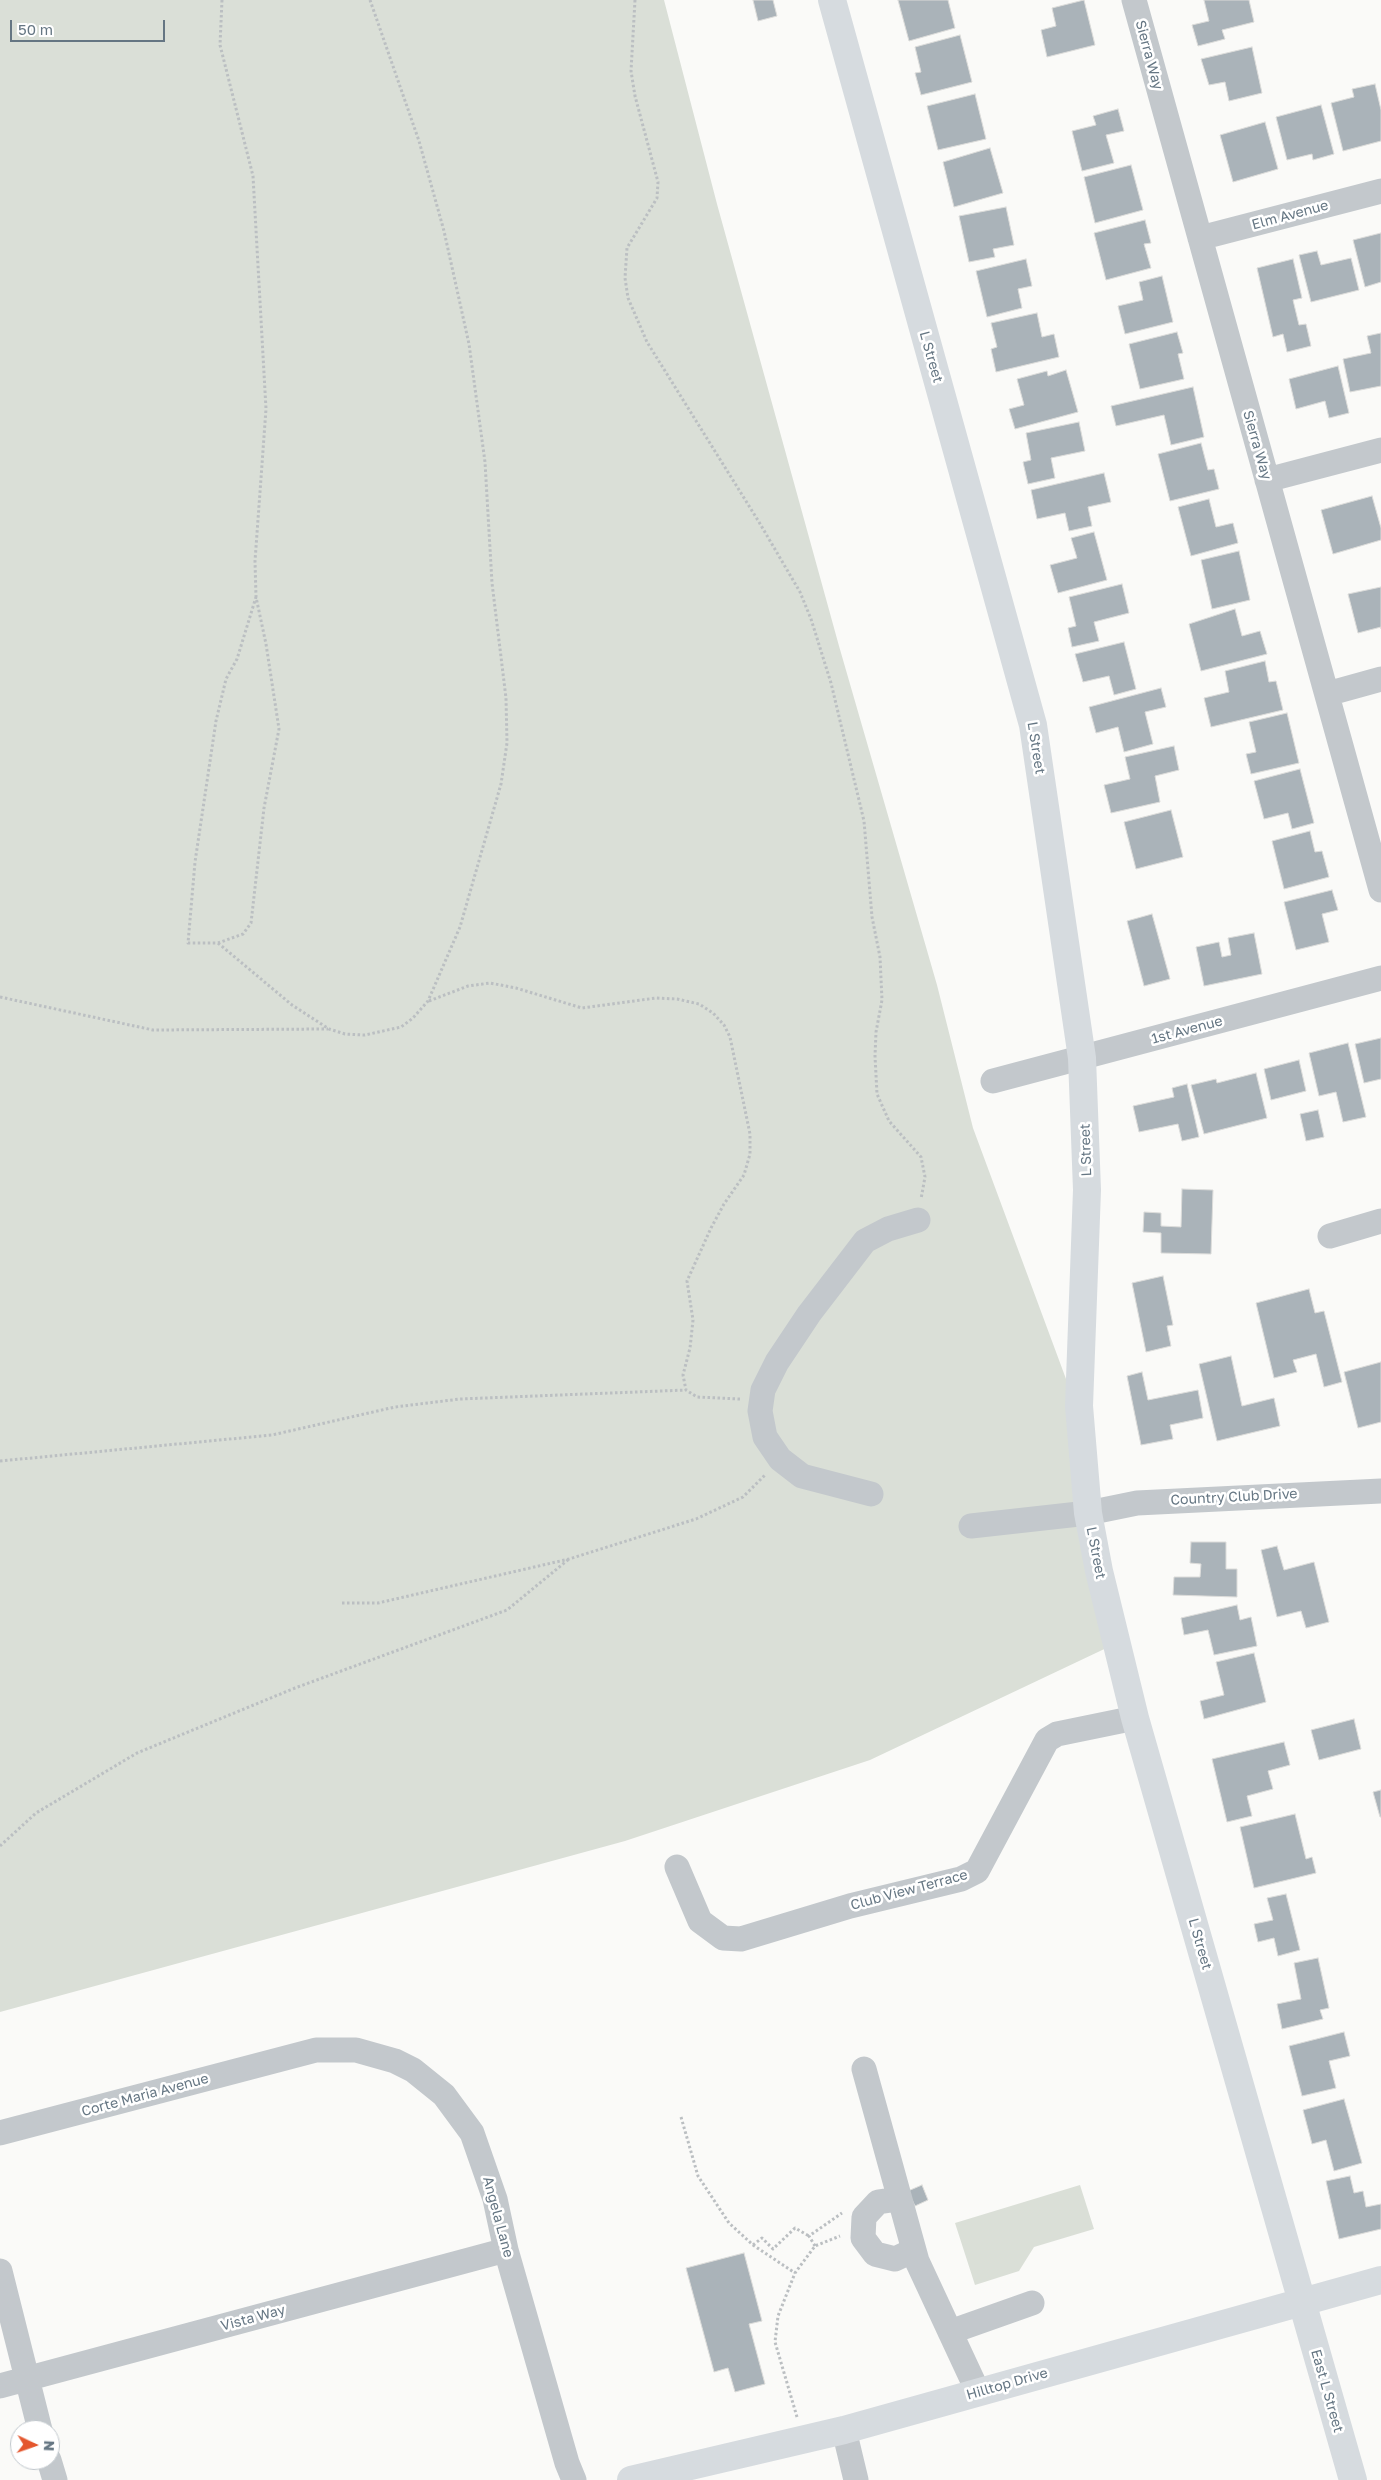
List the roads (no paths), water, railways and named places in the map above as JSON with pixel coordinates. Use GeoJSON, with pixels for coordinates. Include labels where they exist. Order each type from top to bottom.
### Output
{"type":"FeatureCollection","features":[{"type":"Feature","properties":{"kind":"main road","name":"L Street"},"geometry":{"type":"LineString","coordinates":[[832,0],[1033,725],[1082,1058],[1087,1190],[1079,1406],[1088,1513],[1099,1571],[1136,1718],[1301,2301]]}},
{"type":"Feature","properties":{"kind":"main road","name":"Hilltop Drive"},"geometry":{"type":"LineString","coordinates":[[630,2480],[803,2441],[1381,2280]]}},
{"type":"Feature","properties":{"kind":"main road","name":"East L Street"},"geometry":{"type":"LineString","coordinates":[[1301,2301],[1353,2480]]}},
{"type":"Feature","properties":{"kind":"street","name":"Sierra Way"},"geometry":{"type":"LineString","coordinates":[[1134,0],[1381,890]]}},
{"type":"Feature","properties":{"kind":"street","name":"Elm Avenue"},"geometry":{"type":"LineString","coordinates":[[1200,238],[1381,191]]}},
{"type":"Feature","properties":{"kind":"street"},"geometry":{"type":"LineString","coordinates":[[1267,480],[1381,450]]}},
{"type":"Feature","properties":{"kind":"street"},"geometry":{"type":"LineString","coordinates":[[1326,694],[1381,679]]}},
{"type":"Feature","properties":{"kind":"street","name":"1st Avenue"},"geometry":{"type":"LineString","coordinates":[[993,1081],[1381,978]]}},
{"type":"Feature","properties":{"kind":"street"},"geometry":{"type":"LineString","coordinates":[[871,1494],[802,1476],[780,1459],[765,1436],[760,1411],[763,1390],[777,1362],[848,1260],[865,1241],[888,1229],[918,1220]]}},
{"type":"Feature","properties":{"kind":"street"},"geometry":{"type":"LineString","coordinates":[[1330,1236],[1381,1221]]}},
{"type":"Feature","properties":{"kind":"street","name":"Country Club Drive"},"geometry":{"type":"LineString","coordinates":[[971,1526],[1088,1513],[1137,1503],[1381,1491]]}},
{"type":"Feature","properties":{"kind":"street","name":"Club View Terrace"},"geometry":{"type":"LineString","coordinates":[[677,1867],[700,1921],[723,1938],[741,1939],[850,1906],[961,1879],[977,1871],[1047,1740],[1057,1734],[1136,1718]]}},
{"type":"Feature","properties":{"kind":"street","name":"Angela Lane"},"geometry":{"type":"LineString","coordinates":[[289,2056],[316,2050],[356,2050],[395,2061],[429,2081],[457,2110],[472,2133],[495,2199],[506,2250],[567,2463],[574,2480]]}},
{"type":"Feature","properties":{"kind":"street","name":"Corte Maria Avenue"},"geometry":{"type":"LineString","coordinates":[[0,2133],[289,2056]]}},
{"type":"Feature","properties":{"kind":"street"},"geometry":{"type":"LineString","coordinates":[[864,2069],[898,2199],[914,2250],[978,2392]]}},
{"type":"Feature","properties":{"kind":"street"},"geometry":{"type":"LineString","coordinates":[[898,2199],[878,2202],[864,2217],[863,2238],[875,2254],[896,2259],[914,2250]]}},
{"type":"Feature","properties":{"kind":"street","name":"Vista Way"},"geometry":{"type":"LineString","coordinates":[[0,2386],[506,2250]]}},
{"type":"Feature","properties":{"kind":"street"},"geometry":{"type":"LineString","coordinates":[[0,2272],[37,2420]]}},
{"type":"Feature","properties":{"kind":"street"},"geometry":{"type":"LineString","coordinates":[[950,2332],[1032,2303]]}},
{"type":"Feature","properties":{"kind":"street"},"geometry":{"type":"LineString","coordinates":[[844,2430],[856,2480]]}}]}
